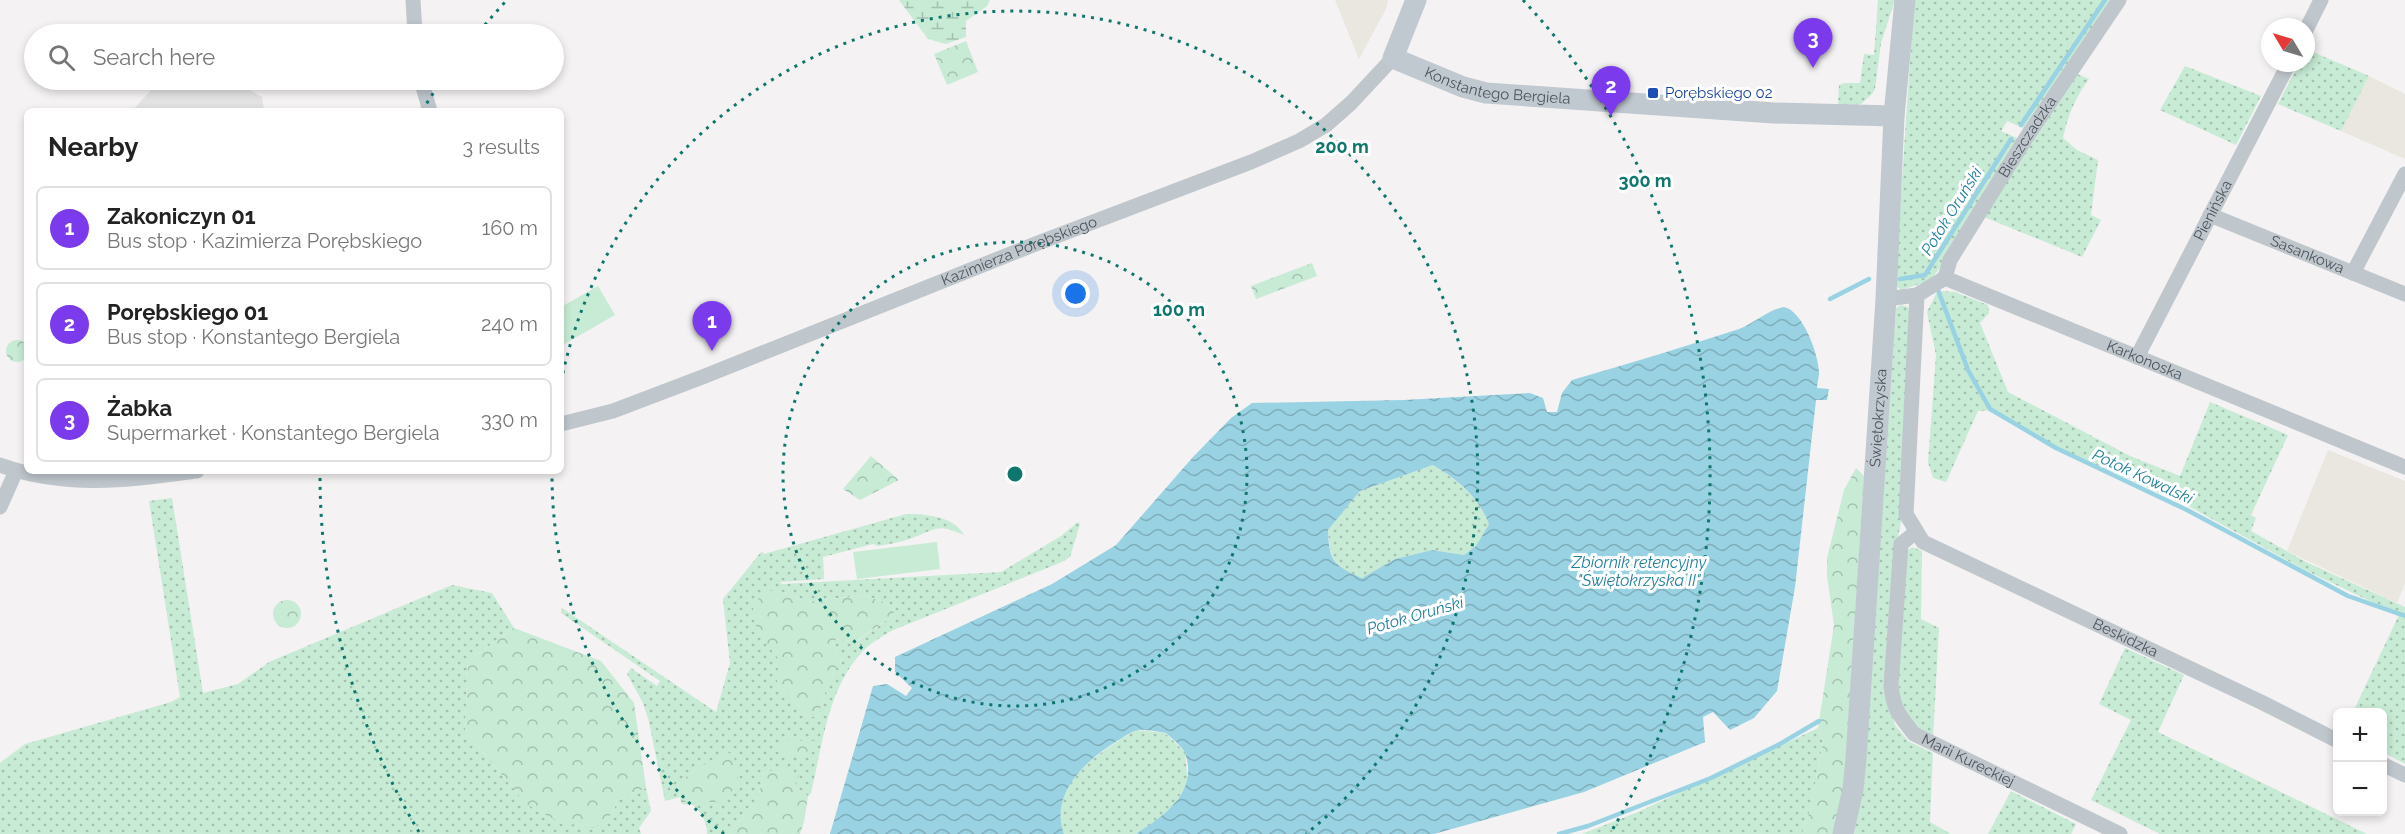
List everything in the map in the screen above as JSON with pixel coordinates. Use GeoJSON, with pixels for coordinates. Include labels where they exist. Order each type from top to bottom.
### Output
{"type":"FeatureCollection","features":[{"type":"Feature","properties":{"kind":"main road","name":"Kazimierza Porębskiego"},"geometry":{"type":"LineString","coordinates":[[1393,58],[1416,0]]}},
{"type":"Feature","properties":{"kind":"main road","name":"Świętokrzyska"},"geometry":{"type":"LineString","coordinates":[[1844,834],[1856,759],[1886,298],[1894,116],[1905,0]]}},
{"type":"Feature","properties":{"kind":"main road","name":"Konstantego Bergiela"},"geometry":{"type":"LineString","coordinates":[[1393,58],[1463,87],[1486,93],[1774,112],[1894,116]]}},
{"type":"Feature","properties":{"kind":"street"},"geometry":{"type":"LineString","coordinates":[[413,0],[414,24]]}},
{"type":"Feature","properties":{"kind":"street","name":"Bieszczadzka"},"geometry":{"type":"LineString","coordinates":[[1945,278],[1950,260],[2026,138],[2119,0]]}},
{"type":"Feature","properties":{"kind":"street"},"geometry":{"type":"LineString","coordinates":[[2312,18],[2321,0]]}},
{"type":"Feature","properties":{"kind":"street","name":"Kazimierza Porębskiego"},"geometry":{"type":"LineString","coordinates":[[564,423],[613,411],[705,376],[1038,243],[1251,162],[1299,141],[1326,125],[1351,103],[1393,58]]}},
{"type":"Feature","properties":{"kind":"street","name":"Pienińska"},"geometry":{"type":"LineString","coordinates":[[2137,357],[2284,72]]}},
{"type":"Feature","properties":{"kind":"street"},"geometry":{"type":"LineString","coordinates":[[424,90],[429,108]]}},
{"type":"Feature","properties":{"kind":"street"},"geometry":{"type":"LineString","coordinates":[[2353,273],[2405,174]]}},
{"type":"Feature","properties":{"kind":"street","name":"Sasankowa"},"geometry":{"type":"LineString","coordinates":[[2210,215],[2405,294]]}},
{"type":"Feature","properties":{"kind":"street"},"geometry":{"type":"LineString","coordinates":[[1886,298],[1917,295],[1945,278]]}},
{"type":"Feature","properties":{"kind":"street","name":"Karkonoska"},"geometry":{"type":"LineString","coordinates":[[1945,278],[2405,467]]}},
{"type":"Feature","properties":{"kind":"street"},"geometry":{"type":"LineString","coordinates":[[1916,532],[1906,514],[1917,295]]}},
{"type":"Feature","properties":{"kind":"street"},"geometry":{"type":"LineString","coordinates":[[0,465],[24,473]]}},
{"type":"Feature","properties":{"kind":"street"},"geometry":{"type":"LineString","coordinates":[[0,507],[16,471]]}},
{"type":"Feature","properties":{"kind":"street"},"geometry":{"type":"LineString","coordinates":[[29,474],[73,481],[123,480],[172,474]]}},
{"type":"Feature","properties":{"kind":"street","name":"Beskidzka"},"geometry":{"type":"LineString","coordinates":[[1916,532],[1923,542],[1933,548],[2261,702],[2333,739]]}},
{"type":"Feature","properties":{"kind":"street","name":"Marii Kureckiej"},"geometry":{"type":"LineString","coordinates":[[1916,532],[1901,544],[1891,686],[1893,705],[1899,715],[1914,734],[2120,834]]}},
{"type":"Feature","properties":{"kind":"street"},"geometry":{"type":"LineString","coordinates":[[2387,766],[2405,775]]}},
{"type":"Feature","properties":{"kind":"shaded area"},"geometry":{"type":"Polygon","coordinates":[[[1335,0],[1388,0],[1386,9],[1359,59],[1335,0]]]}},
{"type":"Feature","properties":{"kind":"shaded area"},"geometry":{"type":"Polygon","coordinates":[[[2369,76],[2405,94],[2405,159],[2341,131],[2369,76]]]}},
{"type":"Feature","properties":{"kind":"shaded area"},"geometry":{"type":"Polygon","coordinates":[[[151,90],[250,90],[262,97],[264,108],[135,108],[151,90]]]}},
{"type":"Feature","properties":{"kind":"shaded area"},"geometry":{"type":"Polygon","coordinates":[[[2328,450],[2405,481],[2405,583],[2397,603],[2287,551],[2328,450]]]}},
{"type":"Feature","properties":{"kind":"green space"},"geometry":{"type":"Polygon","coordinates":[[[899,0],[990,0],[987,6],[966,21],[966,37],[946,44],[928,39],[899,0]]]}},
{"type":"Feature","properties":{"kind":"green space"},"geometry":{"type":"Polygon","coordinates":[[[1878,0],[1895,0],[1881,43],[1875,89],[1861,104],[1838,107],[1839,85],[1860,83],[1864,54],[1874,55],[1878,0]]]}},
{"type":"Feature","properties":{"kind":"green space"},"geometry":{"type":"Polygon","coordinates":[[[1914,0],[2112,0],[2025,129],[2007,121],[2001,131],[2017,138],[2018,141],[1937,272],[1929,281],[1901,290],[1895,285],[1914,0]]]}},
{"type":"Feature","properties":{"kind":"green space"},"geometry":{"type":"Polygon","coordinates":[[[966,41],[978,72],[947,85],[934,54],[966,41]]]}},
{"type":"Feature","properties":{"kind":"green space"},"geometry":{"type":"Polygon","coordinates":[[[2315,53],[2369,76],[2341,131],[2278,104],[2294,72],[2315,72],[2315,53]]]}},
{"type":"Feature","properties":{"kind":"green space"},"geometry":{"type":"Polygon","coordinates":[[[2185,66],[2261,96],[2236,145],[2160,110],[2185,66]]]}},
{"type":"Feature","properties":{"kind":"green space"},"geometry":{"type":"Polygon","coordinates":[[[2075,73],[2089,79],[2073,107],[2063,138],[2077,150],[2098,160],[2091,215],[2101,220],[2082,257],[1984,217],[2075,73]]]}},
{"type":"Feature","properties":{"kind":"green space"},"geometry":{"type":"Polygon","coordinates":[[[1312,263],[1317,276],[1256,299],[1251,286],[1312,263]]]}},
{"type":"Feature","properties":{"kind":"green space"},"geometry":{"type":"Polygon","coordinates":[[[598,286],[615,315],[564,344],[564,305],[598,286]]]}},
{"type":"Feature","properties":{"kind":"green space"},"geometry":{"type":"Polygon","coordinates":[[[1942,291],[1955,292],[1988,305],[1989,313],[1980,323],[2008,392],[2130,456],[2180,476],[2210,402],[2288,435],[2251,515],[2256,518],[2251,531],[2308,563],[2405,607],[2405,764],[2387,754],[2387,708],[2355,708],[2399,615],[2305,570],[2190,507],[2048,443],[1993,410],[1978,411],[1946,482],[1933,478],[1928,462],[1936,355],[1927,312],[1936,294],[1942,291]]]}},
{"type":"Feature","properties":{"kind":"green space"},"geometry":{"type":"Polygon","coordinates":[[[1901,305],[1908,307],[1912,319],[1901,522],[1896,547],[1888,697],[1895,725],[1908,741],[1933,753],[1930,822],[1951,834],[1854,834],[1865,765],[1896,308],[1901,305]]]}},
{"type":"Feature","properties":{"kind":"green space"},"geometry":{"type":"Polygon","coordinates":[[[13,340],[24,342],[24,360],[13,362],[6,355],[6,347],[13,340]]]}},
{"type":"Feature","properties":{"kind":"green space"},"geometry":{"type":"Polygon","coordinates":[[[871,456],[899,480],[860,500],[843,489],[871,456]]]}},
{"type":"Feature","properties":{"kind":"green space"},"geometry":{"type":"Polygon","coordinates":[[[1433,465],[1466,490],[1484,514],[1489,524],[1476,546],[1464,555],[1432,550],[1395,559],[1362,578],[1339,565],[1330,549],[1328,530],[1360,491],[1433,465]]]}},
{"type":"Feature","properties":{"kind":"green space"},"geometry":{"type":"Polygon","coordinates":[[[1856,468],[1864,476],[1844,791],[1833,834],[1802,834],[1811,807],[1823,741],[1818,728],[1834,625],[1827,576],[1827,558],[1844,490],[1856,468]]]}},
{"type":"Feature","properties":{"kind":"green space"},"geometry":{"type":"Polygon","coordinates":[[[172,498],[203,693],[238,684],[269,662],[452,585],[492,593],[514,628],[468,661],[465,730],[526,804],[613,813],[617,800],[646,788],[651,811],[639,828],[641,834],[0,834],[0,763],[25,744],[171,702],[180,697],[149,501],[172,498]]]}},
{"type":"Feature","properties":{"kind":"green space"},"geometry":{"type":"Polygon","coordinates":[[[906,514],[922,515],[946,520],[964,535],[942,528],[900,542],[878,546],[873,544],[823,557],[824,579],[780,582],[782,584],[1001,572],[1061,536],[1078,522],[1080,524],[1070,557],[1062,562],[891,631],[867,647],[843,678],[835,696],[811,793],[808,796],[794,787],[798,774],[764,772],[758,797],[729,834],[707,834],[705,822],[699,811],[693,805],[681,802],[689,801],[725,752],[677,783],[680,797],[665,801],[649,722],[643,703],[627,674],[631,668],[657,686],[660,681],[561,613],[562,608],[716,712],[730,663],[723,599],[762,551],[764,554],[906,514]],[[784,592],[777,685],[788,693],[807,716],[819,717],[827,687],[842,660],[835,653],[833,641],[840,639],[855,642],[894,615],[893,606],[864,595],[806,602],[784,592]]]}},
{"type":"Feature","properties":{"kind":"green space"},"geometry":{"type":"Polygon","coordinates":[[[937,542],[940,569],[857,579],[853,552],[937,542]]]}},
{"type":"Feature","properties":{"kind":"green space"},"geometry":{"type":"Polygon","coordinates":[[[1912,547],[1922,551],[1921,619],[1939,628],[1933,738],[1916,729],[1898,699],[1903,554],[1912,547]]]}},
{"type":"Feature","properties":{"kind":"green space"},"geometry":{"type":"Polygon","coordinates":[[[767,590],[784,592],[806,602],[864,595],[893,606],[894,615],[854,642],[840,639],[833,641],[835,653],[842,660],[827,687],[819,717],[807,716],[788,693],[777,685],[778,658],[756,627],[753,612],[755,603],[767,590]]]}},
{"type":"Feature","properties":{"kind":"green space"},"geometry":{"type":"Polygon","coordinates":[[[287,600],[297,604],[301,614],[297,624],[287,628],[277,624],[273,614],[277,604],[287,600]]]}},
{"type":"Feature","properties":{"kind":"green space"},"geometry":{"type":"Polygon","coordinates":[[[514,628],[601,661],[634,703],[646,788],[617,800],[613,813],[595,828],[559,822],[526,804],[465,730],[468,661],[514,628]]]}},
{"type":"Feature","properties":{"kind":"green space"},"geometry":{"type":"Polygon","coordinates":[[[2125,648],[2184,675],[2158,732],[2367,834],[2160,834],[2091,800],[2131,720],[2099,704],[2125,648]]]}},
{"type":"Feature","properties":{"kind":"green space"},"geometry":{"type":"Polygon","coordinates":[[[1818,728],[1823,741],[1811,807],[1802,834],[1582,834],[1638,812],[1818,728]]]}},
{"type":"Feature","properties":{"kind":"green space"},"geometry":{"type":"Polygon","coordinates":[[[1136,730],[1165,733],[1185,752],[1188,782],[1174,805],[1155,822],[1136,834],[1064,834],[1060,816],[1062,800],[1069,785],[1093,759],[1136,730]]]}},
{"type":"Feature","properties":{"kind":"green space"},"geometry":{"type":"Polygon","coordinates":[[[785,740],[815,741],[810,758],[785,755],[780,748],[785,740]]]}},
{"type":"Feature","properties":{"kind":"green space"},"geometry":{"type":"Polygon","coordinates":[[[725,751],[733,755],[736,763],[738,775],[736,788],[718,802],[681,802],[677,783],[725,751]]]}},
{"type":"Feature","properties":{"kind":"green space"},"geometry":{"type":"Polygon","coordinates":[[[783,768],[799,774],[794,787],[808,796],[800,834],[729,834],[758,797],[764,772],[783,768]]]}},
{"type":"Feature","properties":{"kind":"green space"},"geometry":{"type":"Polygon","coordinates":[[[2011,791],[2076,824],[2071,834],[1988,834],[2011,791]]]}},
{"type":"Feature","properties":{"kind":"water","name":"Zbiornik retencyjny \"Świętokrzyska II\""},"geometry":{"type":"Polygon","coordinates":[[[1784,307],[1791,310],[1803,325],[1813,345],[1818,365],[1817,388],[1829,389],[1827,400],[1816,400],[1795,587],[1777,691],[1754,718],[1730,730],[1713,712],[1703,717],[1705,742],[1584,792],[1434,834],[1136,834],[1168,811],[1176,801],[1187,780],[1188,767],[1184,750],[1166,733],[1141,730],[1130,733],[1105,749],[1073,780],[1062,805],[1061,819],[1064,834],[830,834],[873,686],[887,684],[906,696],[912,688],[895,672],[895,657],[1052,584],[1116,545],[1193,457],[1231,418],[1252,403],[1404,400],[1530,393],[1543,398],[1547,412],[1557,412],[1562,393],[1572,380],[1739,329],[1784,307]],[[1433,465],[1360,491],[1328,530],[1334,561],[1362,578],[1395,559],[1432,550],[1464,555],[1476,546],[1489,524],[1473,497],[1433,465]]]}},
{"type":"Feature","properties":{"kind":"waterway","name":"Potok Oruński"},"geometry":{"type":"LineString","coordinates":[[2021,125],[2105,0]]}},
{"type":"Feature","properties":{"kind":"waterway","name":"Potok Oruński"},"geometry":{"type":"LineString","coordinates":[[1900,279],[1925,275],[2011,139]]}},
{"type":"Feature","properties":{"kind":"waterway","name":"Potok Oruński"},"geometry":{"type":"LineString","coordinates":[[1830,299],[1869,279]]}},
{"type":"Feature","properties":{"kind":"waterway","name":"Potok Kowalski"},"geometry":{"type":"LineString","coordinates":[[1938,290],[1968,370],[1990,409],[2056,448],[2187,510],[2348,596],[2405,616]]}},
{"type":"Feature","properties":{"kind":"waterway"},"geometry":{"type":"LineString","coordinates":[[1559,834],[1588,826],[1711,778],[1778,745],[1819,721]]}},
{"type":"Feature","properties":{"kind":"place","name":"Żabka"},"geometry":{"type":"Point","coordinates":[1813,68]}},
{"type":"Feature","properties":{"kind":"place","name":"Porębskiego 02"},"geometry":{"type":"Point","coordinates":[1653,93]}},
{"type":"Feature","properties":{"kind":"place","name":"Porębskiego 01"},"geometry":{"type":"Point","coordinates":[1611,116]}},
{"type":"Feature","properties":{"kind":"place","name":"Zakoniczyn 01"},"geometry":{"type":"Point","coordinates":[712,351]}}]}
